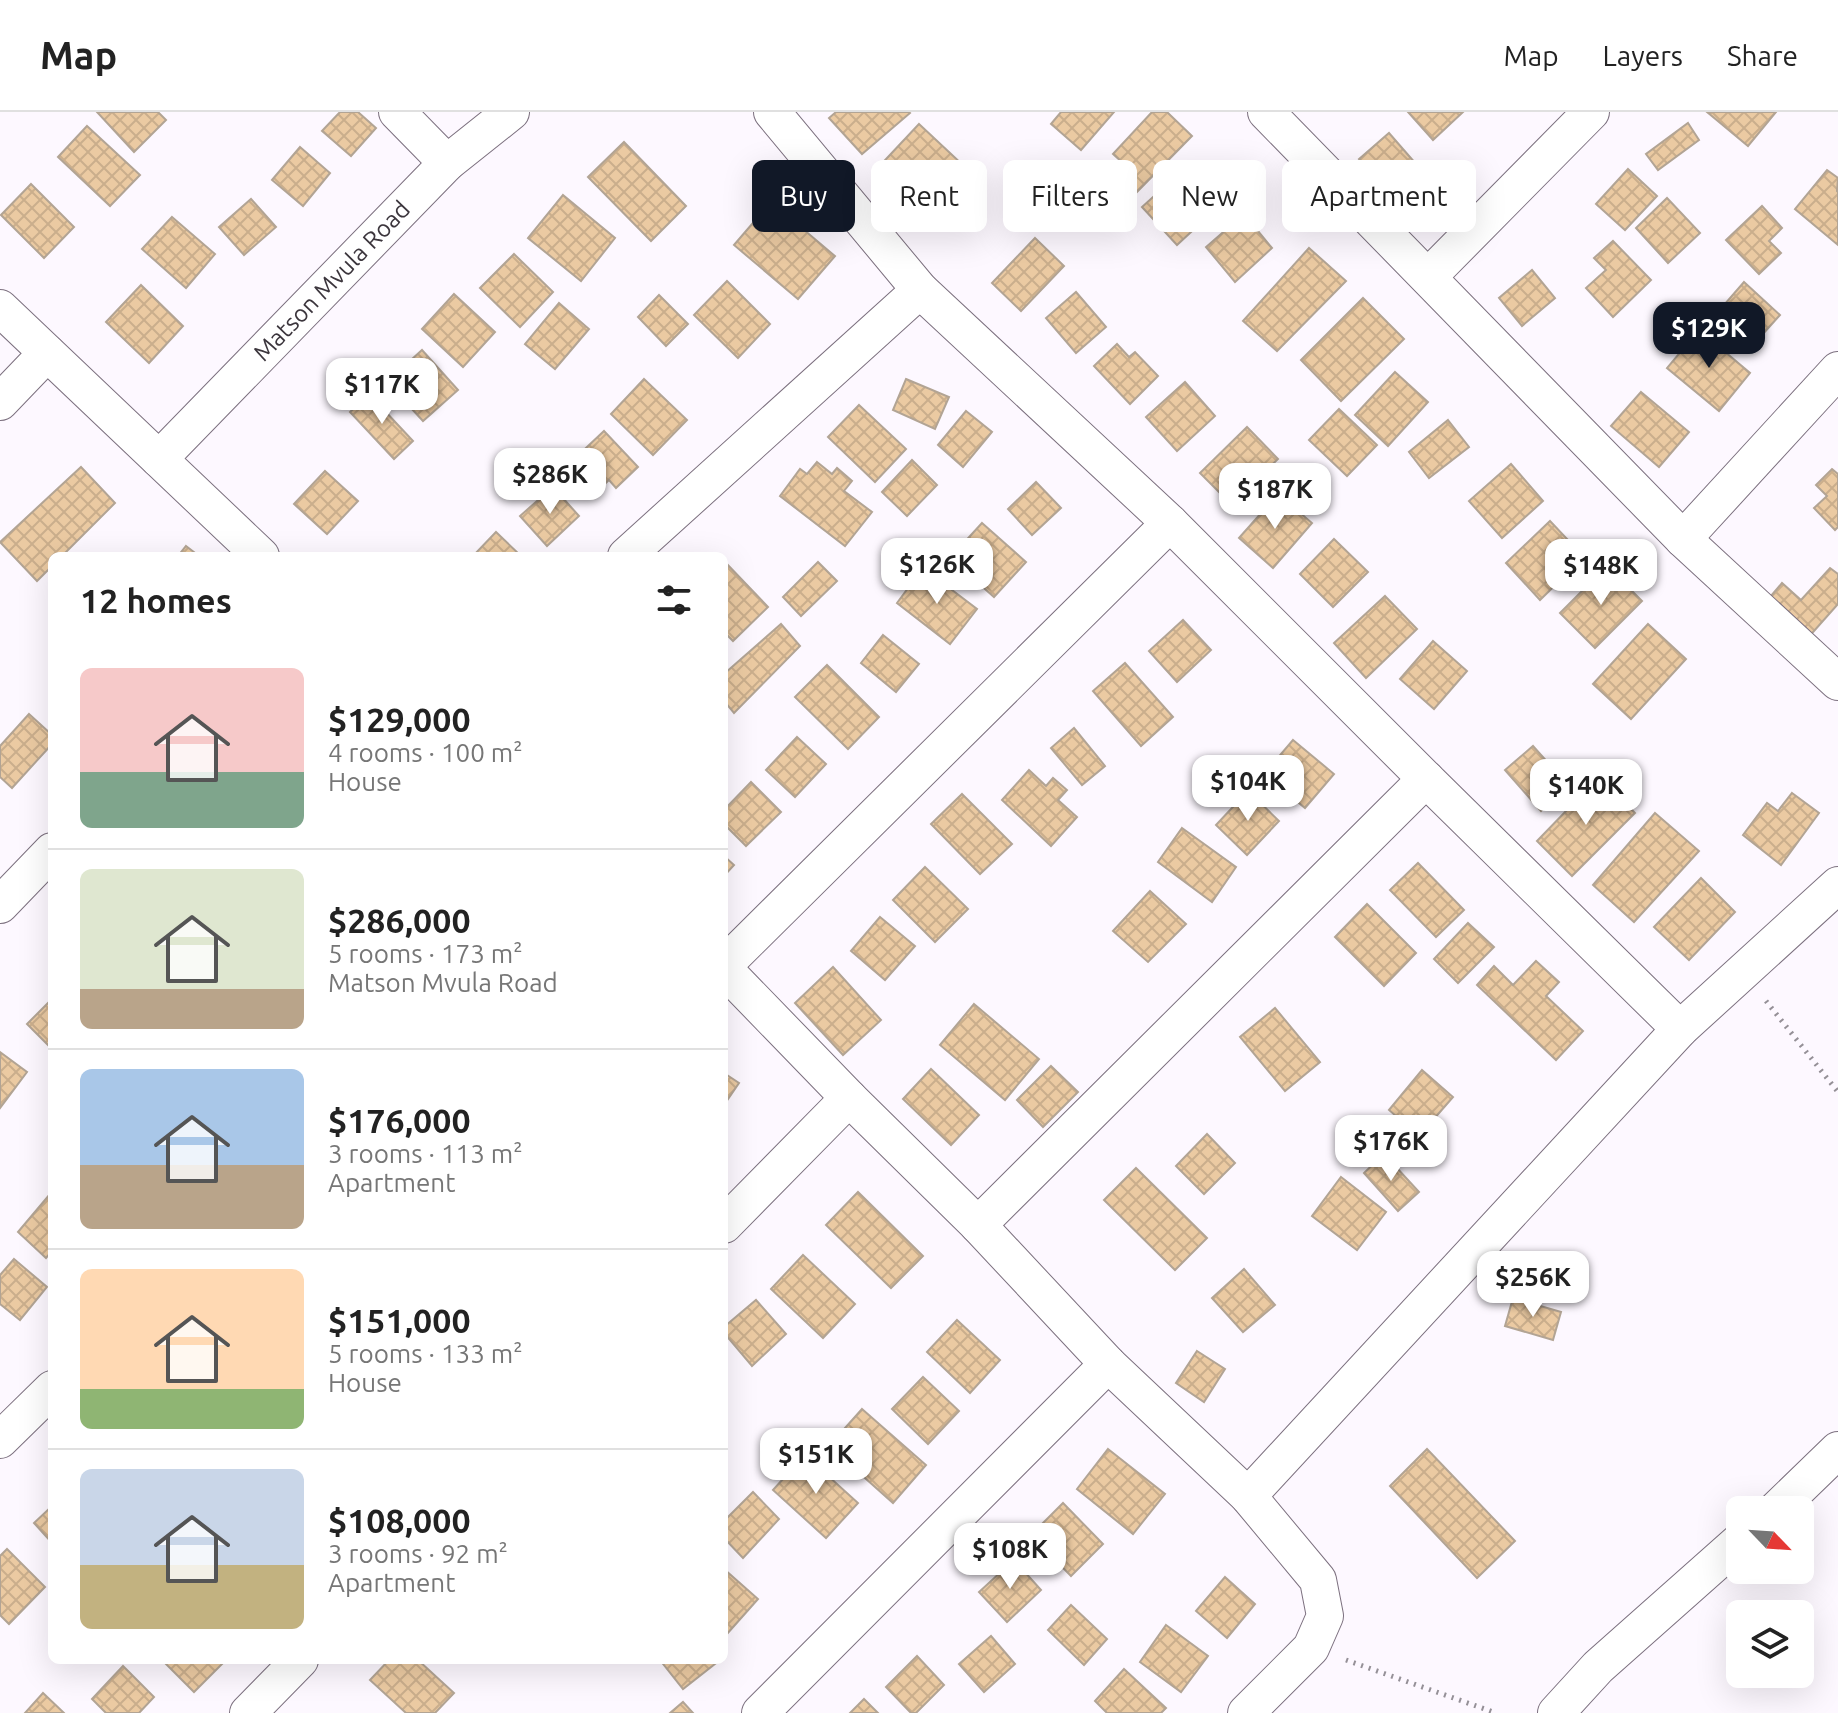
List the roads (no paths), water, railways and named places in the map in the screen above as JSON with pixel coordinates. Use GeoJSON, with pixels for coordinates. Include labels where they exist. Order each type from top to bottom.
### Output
{"type":"FeatureCollection","features":[{"type":"Feature","properties":{"kind":"street"},"geometry":{"type":"LineString","coordinates":[[397,112],[447,163]]}},
{"type":"Feature","properties":{"kind":"street","name":"Matson Mvula Road"},"geometry":{"type":"LineString","coordinates":[[159,459],[447,163],[511,112]]}},
{"type":"Feature","properties":{"kind":"street"},"geometry":{"type":"LineString","coordinates":[[772,112],[920,290],[1170,523],[1680,1029]]}},
{"type":"Feature","properties":{"kind":"street"},"geometry":{"type":"LineString","coordinates":[[1266,112],[1683,539],[1838,682]]}},
{"type":"Feature","properties":{"kind":"street"},"geometry":{"type":"LineString","coordinates":[[1428,277],[1591,112]]}},
{"type":"Feature","properties":{"kind":"street"},"geometry":{"type":"LineString","coordinates":[[630,552],[920,290]]}},
{"type":"Feature","properties":{"kind":"street"},"geometry":{"type":"LineString","coordinates":[[0,308],[257,552]]}},
{"type":"Feature","properties":{"kind":"street"},"geometry":{"type":"LineString","coordinates":[[0,402],[47,353]]}},
{"type":"Feature","properties":{"kind":"street"},"geometry":{"type":"LineString","coordinates":[[1683,539],[1838,370]]}},
{"type":"Feature","properties":{"kind":"street"},"geometry":{"type":"LineString","coordinates":[[728,963],[1170,523]]}},
{"type":"Feature","properties":{"kind":"street"},"geometry":{"type":"LineString","coordinates":[[978,1225],[1426,779]]}},
{"type":"Feature","properties":{"kind":"street"},"geometry":{"type":"LineString","coordinates":[[0,905],[48,855]]}},
{"type":"Feature","properties":{"kind":"street"},"geometry":{"type":"LineString","coordinates":[[1248,1496],[1680,1029],[1838,885]]}},
{"type":"Feature","properties":{"kind":"street"},"geometry":{"type":"LineString","coordinates":[[728,971],[849,1098],[978,1225],[1108,1364],[1248,1496],[1318,1580],[1325,1616],[1311,1648],[1246,1713]]}},
{"type":"Feature","properties":{"kind":"street"},"geometry":{"type":"LineString","coordinates":[[728,1221],[849,1098]]}},
{"type":"Feature","properties":{"kind":"street"},"geometry":{"type":"LineString","coordinates":[[760,1713],[1108,1364]]}},
{"type":"Feature","properties":{"kind":"street"},"geometry":{"type":"LineString","coordinates":[[0,1440],[48,1393]]}},
{"type":"Feature","properties":{"kind":"street"},"geometry":{"type":"LineString","coordinates":[[1790,1496],[1838,1450]]}},
{"type":"Feature","properties":{"kind":"street"},"geometry":{"type":"LineString","coordinates":[[1556,1713],[1598,1667],[1726,1553]]}},
{"type":"Feature","properties":{"kind":"street"},"geometry":{"type":"LineString","coordinates":[[248,1713],[296,1664]]}}]}
